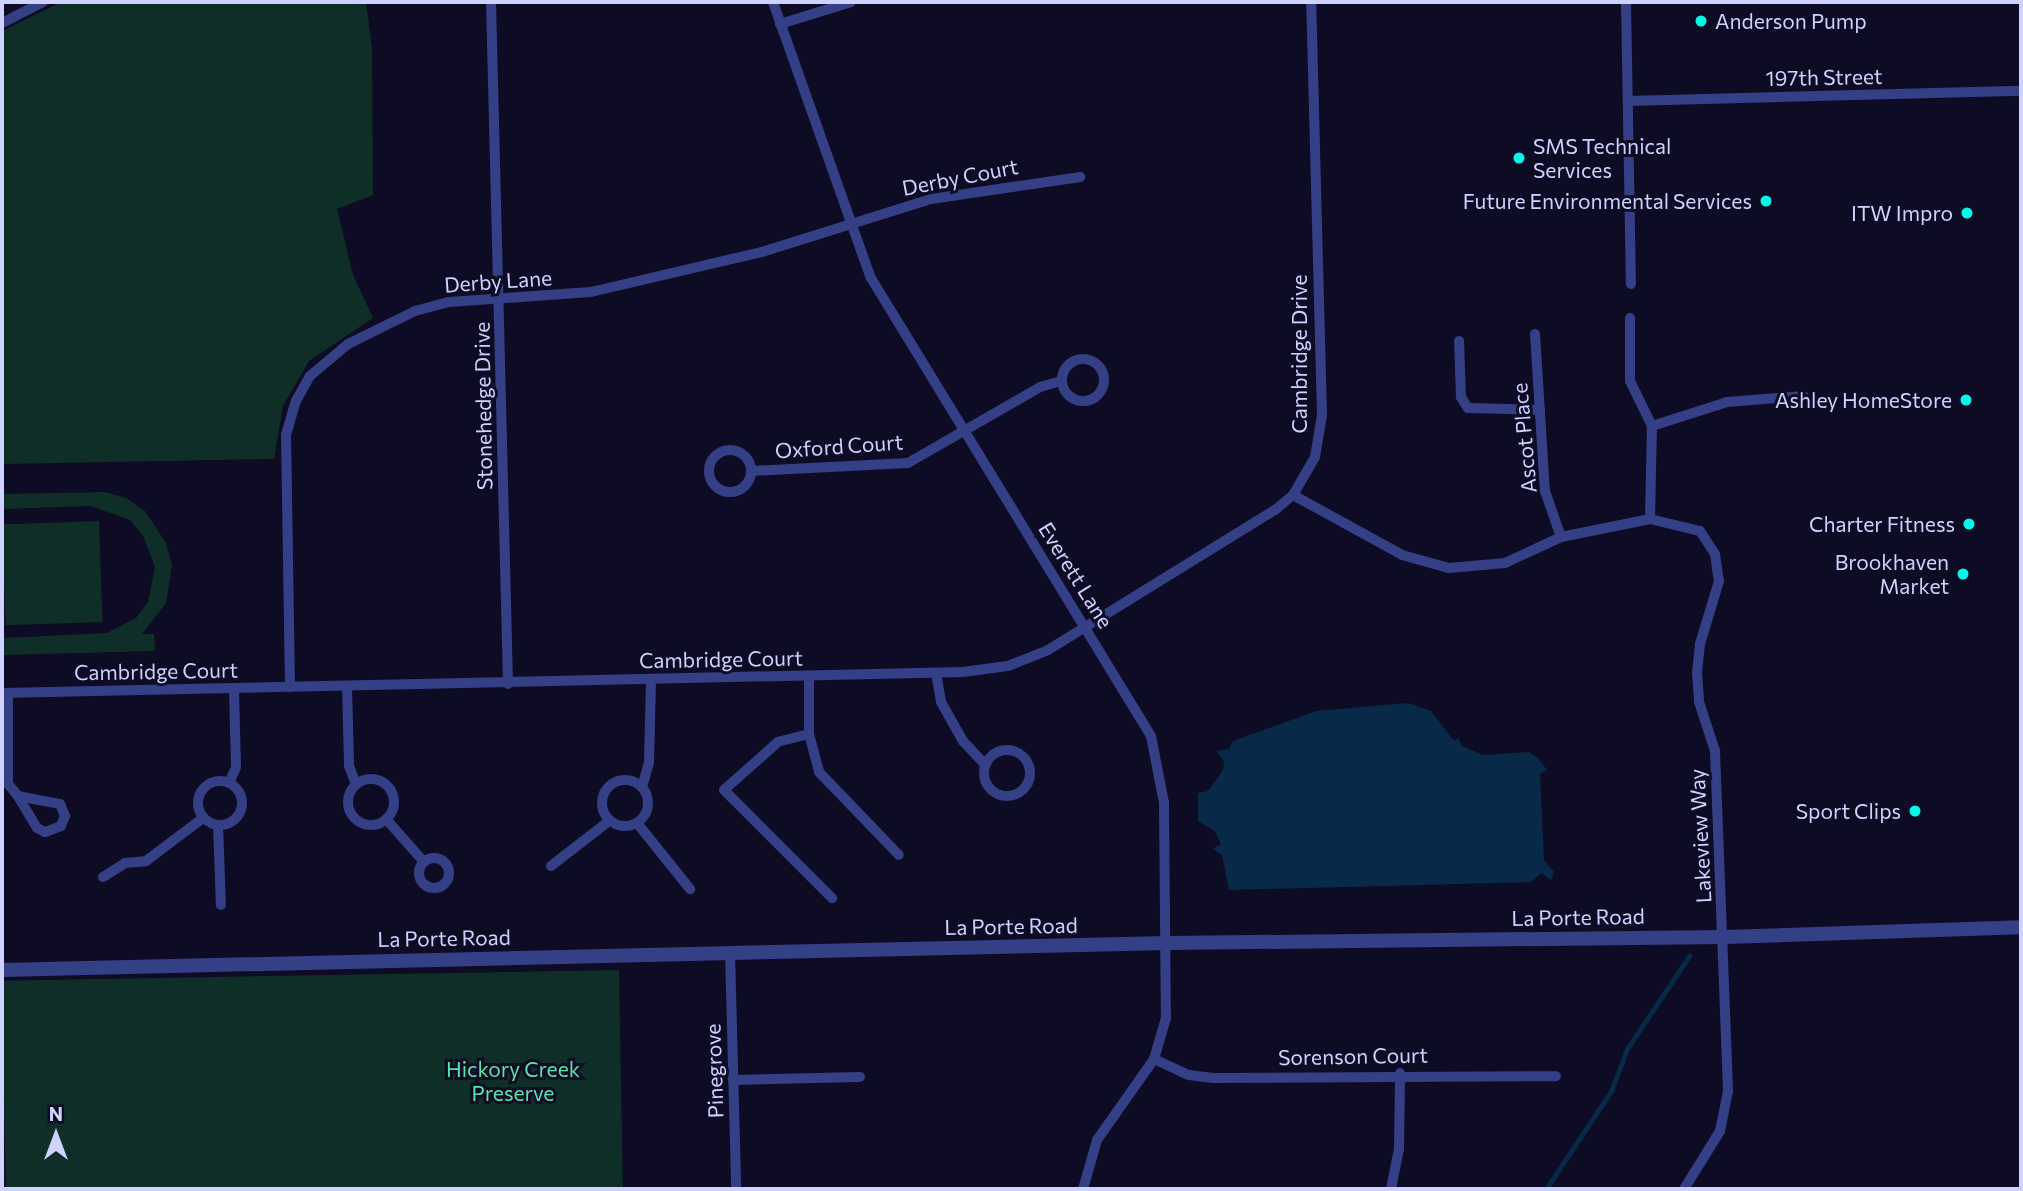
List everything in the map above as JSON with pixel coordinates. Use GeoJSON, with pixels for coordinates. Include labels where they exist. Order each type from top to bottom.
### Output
{"type":"FeatureCollection","features":[{"type":"Feature","properties":{"kind":"street"},"geometry":{"type":"LineString","coordinates":[[2,23],[43,2]]}},
{"type":"Feature","properties":{"kind":"street","name":"Stonehedge Drive"},"geometry":{"type":"LineString","coordinates":[[491,2],[508,684]]}},
{"type":"Feature","properties":{"kind":"street","name":"Everett Lane"},"geometry":{"type":"LineString","coordinates":[[773,2],[850,225],[889,312],[1151,736],[1164,803],[1166,1018],[1154,1059],[1097,1140],[1083,1189]]}},
{"type":"Feature","properties":{"kind":"street"},"geometry":{"type":"LineString","coordinates":[[780,24],[851,2]]}},
{"type":"Feature","properties":{"kind":"street","name":"Cambridge Drive"},"geometry":{"type":"LineString","coordinates":[[1086,627],[1293,495],[1309,472],[1321,436],[1311,2]]}},
{"type":"Feature","properties":{"kind":"street"},"geometry":{"type":"LineString","coordinates":[[1626,2],[1631,284]]}},
{"type":"Feature","properties":{"kind":"street","name":"197th Street"},"geometry":{"type":"LineString","coordinates":[[1628,101],[2021,91]]}},
{"type":"Feature","properties":{"kind":"street","name":"Derby Court"},"geometry":{"type":"LineString","coordinates":[[850,225],[931,198],[1080,177]]}},
{"type":"Feature","properties":{"kind":"street","name":"Derby Lane"},"geometry":{"type":"LineString","coordinates":[[290,687],[285,445],[302,388],[334,353],[397,319],[449,302],[549,298],[627,284],[850,225]]}},
{"type":"Feature","properties":{"kind":"street"},"geometry":{"type":"LineString","coordinates":[[1293,495],[1402,555],[1449,568],[1505,563],[1561,537],[1650,519],[1652,426],[1630,381],[1630,318]]}},
{"type":"Feature","properties":{"kind":"street","name":"Ascot Place"},"geometry":{"type":"LineString","coordinates":[[1535,334],[1545,491],[1561,537]]}},
{"type":"Feature","properties":{"kind":"street"},"geometry":{"type":"LineString","coordinates":[[1459,341],[1461,397],[1468,408],[1540,410]]}},
{"type":"Feature","properties":{"kind":"street"},"geometry":{"type":"LineString","coordinates":[[1081,358],[1097,363],[1104,378],[1099,394],[1085,401],[1069,396],[1061,382],[1066,366],[1081,358]]}},
{"type":"Feature","properties":{"kind":"street","name":"Oxford Court"},"geometry":{"type":"LineString","coordinates":[[751,471],[908,463],[965,433],[1040,387],[1061,382]]}},
{"type":"Feature","properties":{"kind":"street"},"geometry":{"type":"LineString","coordinates":[[1652,426],[1727,402],[1804,396]]}},
{"type":"Feature","properties":{"kind":"street","name":"Oxford Court"},"geometry":{"type":"LineString","coordinates":[[730,450],[745,456],[751,471],[745,486],[730,492],[715,486],[709,471],[715,456],[730,450]]}},
{"type":"Feature","properties":{"kind":"street","name":"Lakeview Way"},"geometry":{"type":"LineString","coordinates":[[1650,519],[1700,531],[1715,554],[1719,581],[1700,644],[1697,672],[1699,702],[1715,751],[1725,937],[1726,1110],[1720,1131],[1684,1189]]}},
{"type":"Feature","properties":{"kind":"street","name":"Cambridge Court"},"geometry":{"type":"LineString","coordinates":[[18,796],[8,784],[5,693],[936,673],[1008,666],[1048,650],[1086,627]]}},
{"type":"Feature","properties":{"kind":"street"},"geometry":{"type":"LineString","coordinates":[[936,673],[941,702],[963,741],[985,765],[986,783],[999,794],[1017,793],[1029,780],[1028,763],[1014,751],[997,752],[985,765]]}},
{"type":"Feature","properties":{"kind":"street"},"geometry":{"type":"LineString","coordinates":[[809,676],[809,734],[820,772],[899,855]]}},
{"type":"Feature","properties":{"kind":"street"},"geometry":{"type":"LineString","coordinates":[[642,787],[625,779],[608,786],[601,802],[609,821],[624,827],[637,823],[649,804],[642,787],[649,762],[651,680]]}},
{"type":"Feature","properties":{"kind":"street"},"geometry":{"type":"LineString","coordinates":[[347,687],[349,766],[356,784]]}},
{"type":"Feature","properties":{"kind":"street"},"geometry":{"type":"LineString","coordinates":[[229,783],[236,767],[234,688]]}},
{"type":"Feature","properties":{"kind":"street"},"geometry":{"type":"LineString","coordinates":[[809,734],[778,742],[724,790],[832,898]]}},
{"type":"Feature","properties":{"kind":"street"},"geometry":{"type":"LineString","coordinates":[[373,779],[389,787],[394,804],[386,819],[369,824],[353,816],[348,799],[356,784],[373,779]]}},
{"type":"Feature","properties":{"kind":"street"},"geometry":{"type":"LineString","coordinates":[[203,818],[200,794],[212,783],[229,783]]}},
{"type":"Feature","properties":{"kind":"street"},"geometry":{"type":"LineString","coordinates":[[203,818],[218,825],[234,820],[242,805],[229,783]]}},
{"type":"Feature","properties":{"kind":"street"},"geometry":{"type":"LineString","coordinates":[[103,877],[125,863],[146,861],[203,818]]}},
{"type":"Feature","properties":{"kind":"street"},"geometry":{"type":"LineString","coordinates":[[386,819],[424,862]]}},
{"type":"Feature","properties":{"kind":"street"},"geometry":{"type":"LineString","coordinates":[[551,866],[609,821]]}},
{"type":"Feature","properties":{"kind":"street"},"geometry":{"type":"LineString","coordinates":[[637,823],[690,889]]}},
{"type":"Feature","properties":{"kind":"street"},"geometry":{"type":"LineString","coordinates":[[218,825],[221,905]]}},
{"type":"Feature","properties":{"kind":"street","name":"La Porte Road"},"geometry":{"type":"LineString","coordinates":[[2,970],[1167,943],[1725,937],[2021,927]]}},
{"type":"Feature","properties":{"kind":"street","name":"Pinegrove"},"geometry":{"type":"LineString","coordinates":[[730,952],[736,1189]]}},
{"type":"Feature","properties":{"kind":"street","name":"Sorenson Court"},"geometry":{"type":"LineString","coordinates":[[1154,1059],[1189,1075],[1213,1078],[1399,1073],[1556,1076]]}},
{"type":"Feature","properties":{"kind":"street"},"geometry":{"type":"LineString","coordinates":[[1391,1189],[1399,1149],[1399,1073]]}},
{"type":"Feature","properties":{"kind":"street"},"geometry":{"type":"LineString","coordinates":[[733,1080],[860,1077]]}},
{"type":"Feature","properties":{"kind":"green space"},"geometry":{"type":"Polygon","coordinates":[[[61,2],[366,2],[372,48],[373,195],[337,209],[353,275],[373,318],[309,361],[283,406],[274,459],[2,464],[2,31],[61,2]]]}},
{"type":"Feature","properties":{"kind":"green space"},"geometry":{"type":"Polygon","coordinates":[[[105,492],[126,498],[145,511],[166,543],[172,565],[166,603],[142,634],[154,634],[155,651],[2,655],[2,638],[107,633],[136,618],[148,602],[155,567],[143,536],[130,520],[91,506],[2,509],[2,494],[105,492]]]}},
{"type":"Feature","properties":{"kind":"green space"},"geometry":{"type":"Polygon","coordinates":[[[99,521],[103,622],[6,625],[2,524],[99,521]]]}},
{"type":"Feature","properties":{"kind":"green space","name":"Hickory Creek Preserve"},"geometry":{"type":"Polygon","coordinates":[[[619,970],[623,1189],[6,1189],[2,981],[619,970]]]}},
{"type":"Feature","properties":{"kind":"water"},"geometry":{"type":"Polygon","coordinates":[[[1408,703],[1431,711],[1454,741],[1458,738],[1462,746],[1483,755],[1529,752],[1539,759],[1547,770],[1540,774],[1544,860],[1554,872],[1551,880],[1541,873],[1531,882],[1229,890],[1222,855],[1213,849],[1221,844],[1215,831],[1198,821],[1198,793],[1208,791],[1223,770],[1224,761],[1216,751],[1229,749],[1233,741],[1316,711],[1408,703]]]}},
{"type":"Feature","properties":{"kind":"waterway"},"geometry":{"type":"LineString","coordinates":[[1546,1189],[1611,1091],[1627,1049],[1689,956]]}},
{"type":"Feature","properties":{"kind":"place","name":"Anderson Pump"},"geometry":{"type":"Point","coordinates":[1701,21]}},
{"type":"Feature","properties":{"kind":"place","name":"SMS Technical Services"},"geometry":{"type":"Point","coordinates":[1519,158]}},
{"type":"Feature","properties":{"kind":"place","name":"Future Environmental Services"},"geometry":{"type":"Point","coordinates":[1766,201]}},
{"type":"Feature","properties":{"kind":"place","name":"ITW Impro"},"geometry":{"type":"Point","coordinates":[1967,213]}},
{"type":"Feature","properties":{"kind":"place","name":"Ashley HomeStore"},"geometry":{"type":"Point","coordinates":[1966,400]}},
{"type":"Feature","properties":{"kind":"place","name":"Charter Fitness"},"geometry":{"type":"Point","coordinates":[1969,524]}},
{"type":"Feature","properties":{"kind":"place","name":"Brookhaven Market"},"geometry":{"type":"Point","coordinates":[1963,574]}},
{"type":"Feature","properties":{"kind":"place","name":"Sport Clips"},"geometry":{"type":"Point","coordinates":[1915,811]}}]}
